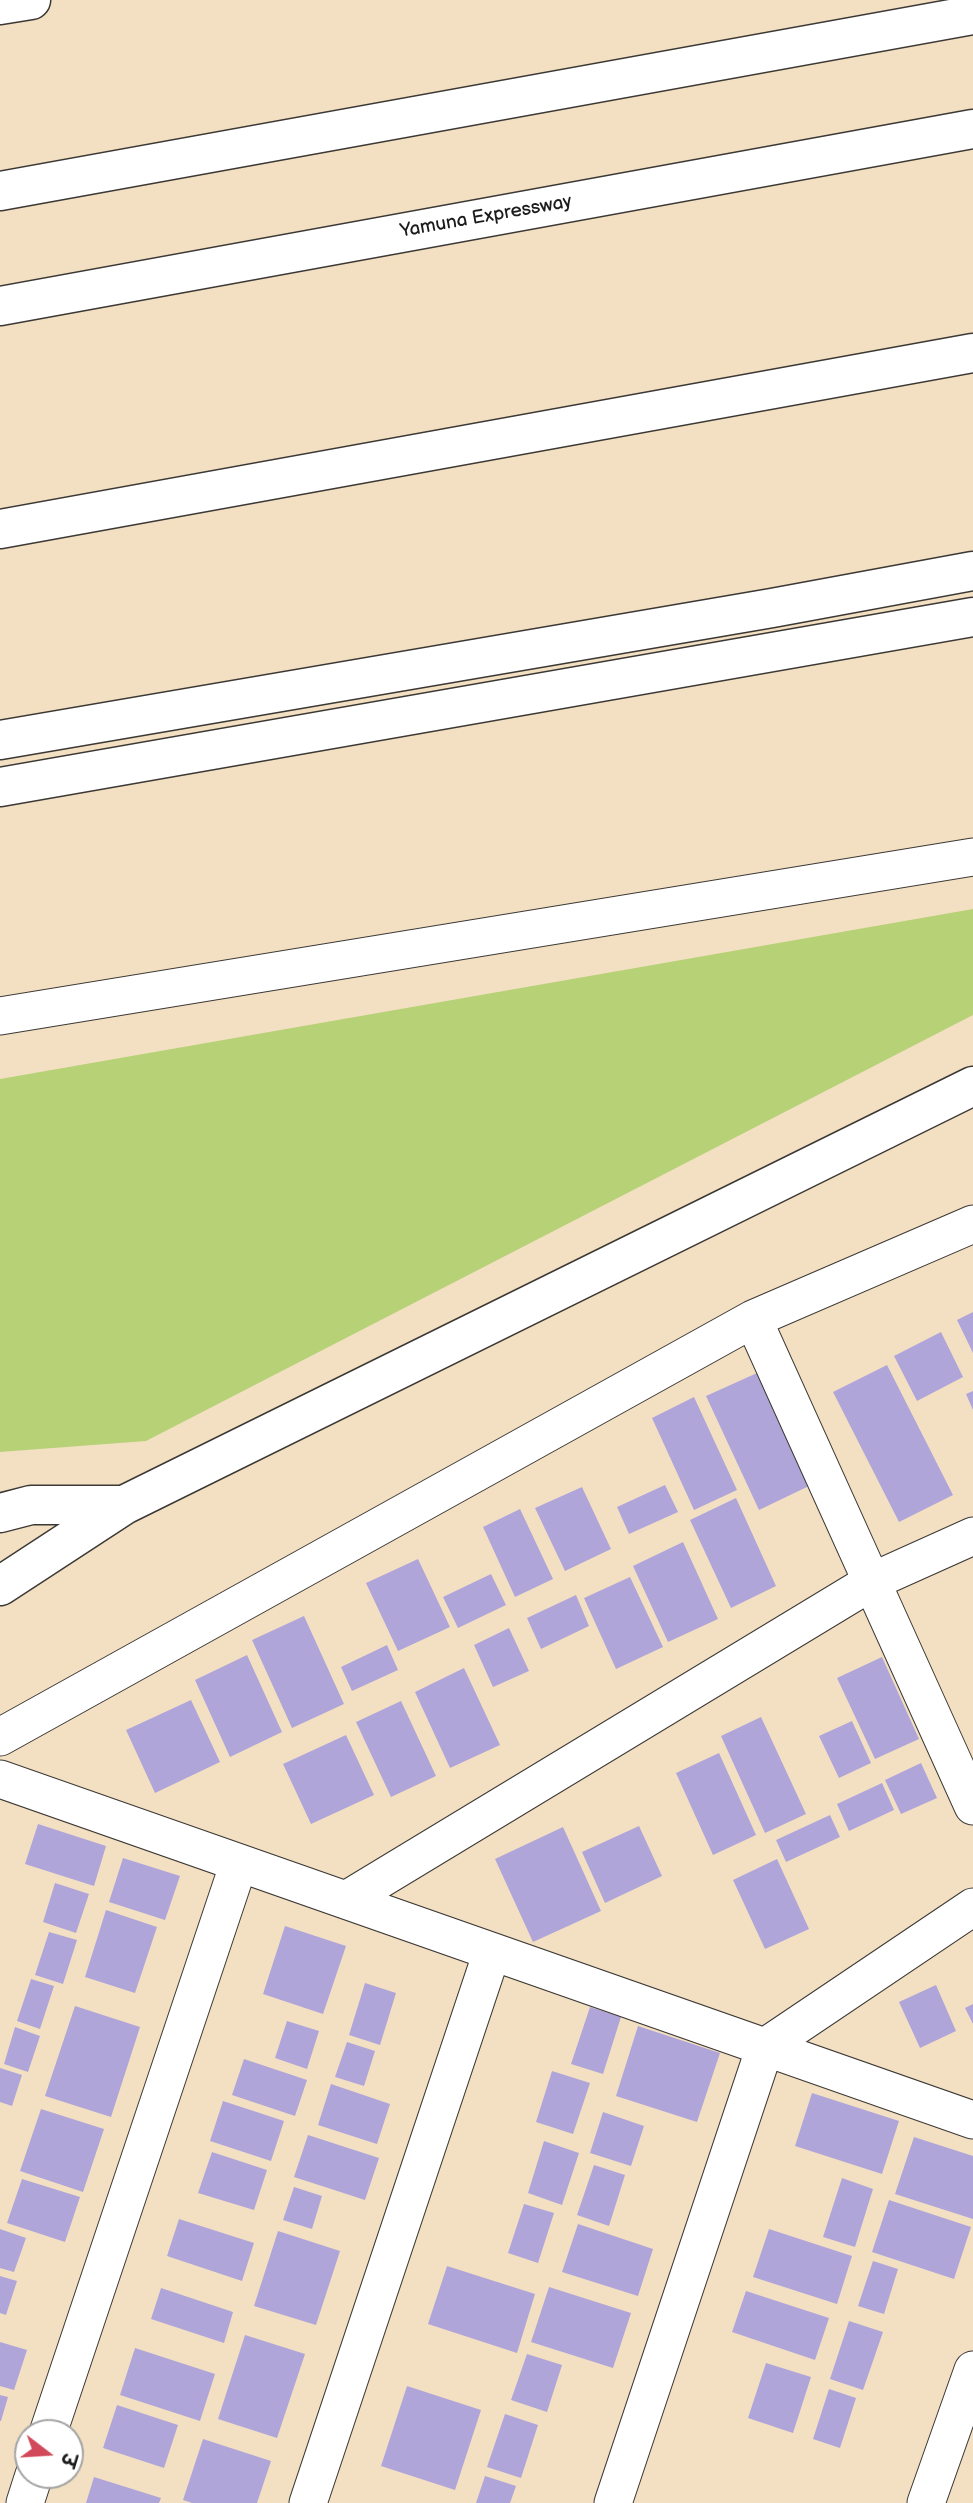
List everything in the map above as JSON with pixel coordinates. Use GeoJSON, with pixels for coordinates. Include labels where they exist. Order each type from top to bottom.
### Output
{"type":"FeatureCollection","features":[{"type":"Feature","properties":{"kind":"main road"},"geometry":{"type":"LineString","coordinates":[[0,5],[31,0]]}},
{"type":"Feature","properties":{"kind":"main road"},"geometry":{"type":"LineString","coordinates":[[0,191],[973,15]]}},
{"type":"Feature","properties":{"kind":"main road","name":"Yamuna Expressway"},"geometry":{"type":"LineString","coordinates":[[0,306],[973,129]]}},
{"type":"Feature","properties":{"kind":"main road"},"geometry":{"type":"LineString","coordinates":[[0,529],[973,353]]}},
{"type":"Feature","properties":{"kind":"main road"},"geometry":{"type":"LineString","coordinates":[[0,740],[758,611],[973,571]]}},
{"type":"Feature","properties":{"kind":"main road"},"geometry":{"type":"LineString","coordinates":[[0,787],[973,617]]}},
{"type":"Feature","properties":{"kind":"main road"},"geometry":{"type":"LineString","coordinates":[[0,1586],[124,1505],[973,1086]]}},
{"type":"Feature","properties":{"kind":"main road"},"geometry":{"type":"LineString","coordinates":[[0,1513],[31,1505],[124,1505]]}},
{"type":"Feature","properties":{"kind":"street"},"geometry":{"type":"LineString","coordinates":[[0,1016],[973,857]]}},
{"type":"Feature","properties":{"kind":"street"},"geometry":{"type":"LineString","coordinates":[[0,1737],[753,1319],[973,1224]]}},
{"type":"Feature","properties":{"kind":"street"},"geometry":{"type":"LineString","coordinates":[[753,1319],[973,1806]]}},
{"type":"Feature","properties":{"kind":"street"},"geometry":{"type":"LineString","coordinates":[[346,1900],[873,1581],[973,1536]]}},
{"type":"Feature","properties":{"kind":"street"},"geometry":{"type":"LineString","coordinates":[[0,1779],[973,2120]]}},
{"type":"Feature","properties":{"kind":"street"},"geometry":{"type":"LineString","coordinates":[[53,2419],[239,1863]]}},
{"type":"Feature","properties":{"kind":"street"},"geometry":{"type":"LineString","coordinates":[[613,2503],[765,2047],[973,1907]]}},
{"type":"Feature","properties":{"kind":"street"},"geometry":{"type":"LineString","coordinates":[[308,2503],[492,1952]]}},
{"type":"Feature","properties":{"kind":"street"},"geometry":{"type":"LineString","coordinates":[[926,2503],[973,2370]]}},
{"type":"Feature","properties":{"kind":"green space"},"geometry":{"type":"Polygon","coordinates":[[[973,909],[973,1015],[146,1441],[0,1452],[0,1079],[973,909]]]}},
{"type":"Feature","properties":{"kind":"building"},"geometry":{"type":"Polygon","coordinates":[[[973,1312],[973,1353],[957,1320],[973,1312]]]}},
{"type":"Feature","properties":{"kind":"building"},"geometry":{"type":"Polygon","coordinates":[[[941,1332],[963,1377],[917,1401],[894,1356],[941,1332]]]}},
{"type":"Feature","properties":{"kind":"building"},"geometry":{"type":"Polygon","coordinates":[[[887,1365],[953,1495],[899,1522],[833,1392],[887,1365]]]}},
{"type":"Feature","properties":{"kind":"building"},"geometry":{"type":"Polygon","coordinates":[[[757,1373],[809,1486],[759,1510],[706,1396],[757,1373]]]}},
{"type":"Feature","properties":{"kind":"building"},"geometry":{"type":"Polygon","coordinates":[[[973,1391],[973,1410],[966,1394],[973,1391]]]}},
{"type":"Feature","properties":{"kind":"building"},"geometry":{"type":"Polygon","coordinates":[[[694,1397],[737,1490],[694,1510],[652,1418],[694,1397]]]}},
{"type":"Feature","properties":{"kind":"building"},"geometry":{"type":"Polygon","coordinates":[[[665,1485],[678,1512],[629,1534],[617,1507],[665,1485]]]}},
{"type":"Feature","properties":{"kind":"building"},"geometry":{"type":"Polygon","coordinates":[[[582,1487],[611,1549],[565,1571],[535,1508],[582,1487]]]}},
{"type":"Feature","properties":{"kind":"building"},"geometry":{"type":"Polygon","coordinates":[[[736,1498],[776,1586],[731,1608],[690,1520],[736,1498]]]}},
{"type":"Feature","properties":{"kind":"building"},"geometry":{"type":"Polygon","coordinates":[[[520,1509],[553,1579],[515,1597],[483,1527],[520,1509]]]}},
{"type":"Feature","properties":{"kind":"building"},"geometry":{"type":"Polygon","coordinates":[[[683,1542],[718,1619],[668,1642],[633,1566],[683,1542]]]}},
{"type":"Feature","properties":{"kind":"building"},"geometry":{"type":"Polygon","coordinates":[[[418,1559],[450,1627],[398,1651],[366,1583],[418,1559]]]}},
{"type":"Feature","properties":{"kind":"building"},"geometry":{"type":"Polygon","coordinates":[[[491,1574],[506,1605],[458,1628],[443,1597],[491,1574]]]}},
{"type":"Feature","properties":{"kind":"building"},"geometry":{"type":"Polygon","coordinates":[[[630,1577],[663,1647],[616,1669],[584,1598],[630,1577]]]}},
{"type":"Feature","properties":{"kind":"building"},"geometry":{"type":"Polygon","coordinates":[[[576,1595],[589,1626],[541,1649],[527,1618],[576,1595]]]}},
{"type":"Feature","properties":{"kind":"building"},"geometry":{"type":"Polygon","coordinates":[[[304,1616],[344,1704],[292,1728],[252,1640],[304,1616]]]}},
{"type":"Feature","properties":{"kind":"building"},"geometry":{"type":"Polygon","coordinates":[[[509,1628],[529,1671],[493,1687],[474,1645],[509,1628]]]}},
{"type":"Feature","properties":{"kind":"building"},"geometry":{"type":"Polygon","coordinates":[[[387,1645],[398,1670],[352,1691],[341,1667],[387,1645]]]}},
{"type":"Feature","properties":{"kind":"building"},"geometry":{"type":"Polygon","coordinates":[[[247,1655],[282,1732],[230,1757],[195,1680],[247,1655]]]}},
{"type":"Feature","properties":{"kind":"building"},"geometry":{"type":"Polygon","coordinates":[[[882,1657],[919,1739],[875,1759],[837,1678],[882,1657]]]}},
{"type":"Feature","properties":{"kind":"building"},"geometry":{"type":"Polygon","coordinates":[[[464,1668],[500,1745],[450,1768],[415,1692],[464,1668]]]}},
{"type":"Feature","properties":{"kind":"building"},"geometry":{"type":"Polygon","coordinates":[[[191,1700],[220,1762],[155,1793],[126,1730],[191,1700]]]}},
{"type":"Feature","properties":{"kind":"building"},"geometry":{"type":"Polygon","coordinates":[[[401,1701],[436,1776],[391,1797],[356,1722],[401,1701]]]}},
{"type":"Feature","properties":{"kind":"building"},"geometry":{"type":"Polygon","coordinates":[[[761,1717],[806,1814],[765,1833],[721,1736],[761,1717]]]}},
{"type":"Feature","properties":{"kind":"building"},"geometry":{"type":"Polygon","coordinates":[[[852,1721],[871,1763],[839,1778],[819,1736],[852,1721]]]}},
{"type":"Feature","properties":{"kind":"building"},"geometry":{"type":"Polygon","coordinates":[[[346,1735],[374,1795],[311,1824],[283,1764],[346,1735]]]}},
{"type":"Feature","properties":{"kind":"building"},"geometry":{"type":"Polygon","coordinates":[[[719,1753],[756,1835],[713,1855],[676,1773],[719,1753]]]}},
{"type":"Feature","properties":{"kind":"building"},"geometry":{"type":"Polygon","coordinates":[[[921,1763],[937,1798],[901,1814],[885,1780],[921,1763]]]}},
{"type":"Feature","properties":{"kind":"building"},"geometry":{"type":"Polygon","coordinates":[[[882,1783],[894,1810],[849,1831],[837,1804],[882,1783]]]}},
{"type":"Feature","properties":{"kind":"building"},"geometry":{"type":"Polygon","coordinates":[[[830,1815],[840,1837],[786,1862],[776,1840],[830,1815]]]}},
{"type":"Feature","properties":{"kind":"building"},"geometry":{"type":"Polygon","coordinates":[[[38,1824],[106,1846],[94,1886],[25,1864],[38,1824]]]}},
{"type":"Feature","properties":{"kind":"building"},"geometry":{"type":"Polygon","coordinates":[[[639,1826],[662,1876],[605,1903],[582,1852],[639,1826]]]}},
{"type":"Feature","properties":{"kind":"building"},"geometry":{"type":"Polygon","coordinates":[[[563,1827],[601,1911],[533,1942],[495,1859],[563,1827]]]}},
{"type":"Feature","properties":{"kind":"building"},"geometry":{"type":"Polygon","coordinates":[[[123,1858],[180,1876],[165,1920],[109,1902],[123,1858]]]}},
{"type":"Feature","properties":{"kind":"building"},"geometry":{"type":"Polygon","coordinates":[[[777,1859],[809,1929],[765,1949],[733,1880],[777,1859]]]}},
{"type":"Feature","properties":{"kind":"building"},"geometry":{"type":"Polygon","coordinates":[[[55,1883],[89,1894],[76,1933],[43,1922],[55,1883]]]}},
{"type":"Feature","properties":{"kind":"building"},"geometry":{"type":"Polygon","coordinates":[[[106,1910],[157,1927],[135,1993],[85,1977],[106,1910]]]}},
{"type":"Feature","properties":{"kind":"building"},"geometry":{"type":"Polygon","coordinates":[[[285,1926],[346,1946],[323,2014],[263,1994],[285,1926]]]}},
{"type":"Feature","properties":{"kind":"building"},"geometry":{"type":"Polygon","coordinates":[[[49,1932],[77,1940],[63,1984],[35,1975],[49,1932]]]}},
{"type":"Feature","properties":{"kind":"building"},"geometry":{"type":"Polygon","coordinates":[[[31,1979],[54,1986],[40,2029],[17,2021],[31,1979]]]}},
{"type":"Feature","properties":{"kind":"building"},"geometry":{"type":"Polygon","coordinates":[[[365,1983],[396,1993],[380,2045],[349,2035],[365,1983]]]}},
{"type":"Feature","properties":{"kind":"building"},"geometry":{"type":"Polygon","coordinates":[[[936,1985],[956,2031],[920,2048],[899,2002],[936,1985]]]}},
{"type":"Feature","properties":{"kind":"building"},"geometry":{"type":"Polygon","coordinates":[[[973,2004],[973,2024],[965,2008],[973,2004]]]}},
{"type":"Feature","properties":{"kind":"building"},"geometry":{"type":"Polygon","coordinates":[[[75,2006],[140,2027],[111,2117],[45,2096],[75,2006]]]}},
{"type":"Feature","properties":{"kind":"building"},"geometry":{"type":"Polygon","coordinates":[[[590,2007],[621,2017],[603,2074],[571,2064],[590,2007]]]}},
{"type":"Feature","properties":{"kind":"building"},"geometry":{"type":"Polygon","coordinates":[[[287,2021],[319,2031],[307,2069],[275,2058],[287,2021]]]}},
{"type":"Feature","properties":{"kind":"building"},"geometry":{"type":"Polygon","coordinates":[[[638,2026],[720,2053],[697,2122],[616,2096],[638,2026]]]}},
{"type":"Feature","properties":{"kind":"building"},"geometry":{"type":"Polygon","coordinates":[[[15,2027],[40,2036],[28,2072],[4,2064],[15,2027]]]}},
{"type":"Feature","properties":{"kind":"building"},"geometry":{"type":"Polygon","coordinates":[[[347,2042],[375,2051],[364,2086],[335,2077],[347,2042]]]}},
{"type":"Feature","properties":{"kind":"building"},"geometry":{"type":"Polygon","coordinates":[[[244,2059],[307,2080],[295,2116],[232,2095],[244,2059]]]}},
{"type":"Feature","properties":{"kind":"building"},"geometry":{"type":"Polygon","coordinates":[[[0,2068],[22,2075],[12,2106],[0,2102],[0,2068]]]}},
{"type":"Feature","properties":{"kind":"building"},"geometry":{"type":"Polygon","coordinates":[[[552,2071],[590,2083],[573,2134],[536,2122],[552,2071]]]}},
{"type":"Feature","properties":{"kind":"building"},"geometry":{"type":"Polygon","coordinates":[[[331,2084],[390,2104],[377,2144],[318,2125],[331,2084]]]}},
{"type":"Feature","properties":{"kind":"building"},"geometry":{"type":"Polygon","coordinates":[[[812,2093],[899,2121],[882,2174],[795,2146],[812,2093]]]}},
{"type":"Feature","properties":{"kind":"building"},"geometry":{"type":"Polygon","coordinates":[[[223,2101],[284,2121],[271,2161],[210,2141],[223,2101]]]}},
{"type":"Feature","properties":{"kind":"building"},"geometry":{"type":"Polygon","coordinates":[[[41,2109],[104,2129],[83,2192],[20,2171],[41,2109]]]}},
{"type":"Feature","properties":{"kind":"building"},"geometry":{"type":"Polygon","coordinates":[[[603,2112],[644,2126],[631,2166],[590,2153],[603,2112]]]}},
{"type":"Feature","properties":{"kind":"building"},"geometry":{"type":"Polygon","coordinates":[[[308,2135],[379,2158],[365,2200],[294,2177],[308,2135]]]}},
{"type":"Feature","properties":{"kind":"building"},"geometry":{"type":"Polygon","coordinates":[[[914,2137],[973,2156],[973,2219],[895,2194],[914,2137]]]}},
{"type":"Feature","properties":{"kind":"building"},"geometry":{"type":"Polygon","coordinates":[[[544,2141],[579,2153],[562,2205],[528,2193],[544,2141]]]}},
{"type":"Feature","properties":{"kind":"building"},"geometry":{"type":"Polygon","coordinates":[[[212,2152],[267,2170],[254,2210],[198,2193],[212,2152]]]}},
{"type":"Feature","properties":{"kind":"building"},"geometry":{"type":"Polygon","coordinates":[[[594,2165],[625,2175],[609,2226],[577,2215],[594,2165]]]}},
{"type":"Feature","properties":{"kind":"building"},"geometry":{"type":"Polygon","coordinates":[[[842,2178],[873,2189],[855,2247],[823,2237],[842,2178]]]}},
{"type":"Feature","properties":{"kind":"building"},"geometry":{"type":"Polygon","coordinates":[[[22,2179],[80,2197],[65,2242],[7,2223],[22,2179]]]}},
{"type":"Feature","properties":{"kind":"building"},"geometry":{"type":"Polygon","coordinates":[[[294,2187],[322,2196],[312,2229],[283,2220],[294,2187]]]}},
{"type":"Feature","properties":{"kind":"building"},"geometry":{"type":"Polygon","coordinates":[[[889,2200],[971,2227],[954,2279],[872,2252],[889,2200]]]}},
{"type":"Feature","properties":{"kind":"building"},"geometry":{"type":"Polygon","coordinates":[[[524,2204],[554,2213],[538,2263],[508,2253],[524,2204]]]}},
{"type":"Feature","properties":{"kind":"building"},"geometry":{"type":"Polygon","coordinates":[[[179,2219],[254,2243],[242,2281],[167,2256],[179,2219]]]}},
{"type":"Feature","properties":{"kind":"building"},"geometry":{"type":"Polygon","coordinates":[[[578,2224],[653,2249],[638,2296],[562,2272],[578,2224]]]}},
{"type":"Feature","properties":{"kind":"building"},"geometry":{"type":"Polygon","coordinates":[[[0,2229],[26,2238],[14,2272],[0,2268],[0,2229]]]}},
{"type":"Feature","properties":{"kind":"building"},"geometry":{"type":"Polygon","coordinates":[[[769,2229],[852,2256],[837,2304],[753,2277],[769,2229]]]}},
{"type":"Feature","properties":{"kind":"building"},"geometry":{"type":"Polygon","coordinates":[[[278,2231],[340,2251],[316,2325],[254,2306],[278,2231]]]}},
{"type":"Feature","properties":{"kind":"building"},"geometry":{"type":"Polygon","coordinates":[[[873,2261],[898,2269],[884,2314],[858,2306],[873,2261]]]}},
{"type":"Feature","properties":{"kind":"building"},"geometry":{"type":"Polygon","coordinates":[[[447,2266],[535,2294],[517,2353],[428,2324],[447,2266]]]}},
{"type":"Feature","properties":{"kind":"building"},"geometry":{"type":"Polygon","coordinates":[[[0,2276],[17,2281],[6,2315],[0,2313],[0,2276]]]}},
{"type":"Feature","properties":{"kind":"building"},"geometry":{"type":"Polygon","coordinates":[[[549,2287],[631,2313],[613,2368],[531,2342],[549,2287]]]}},
{"type":"Feature","properties":{"kind":"building"},"geometry":{"type":"Polygon","coordinates":[[[161,2288],[233,2312],[224,2343],[151,2319],[161,2288]]]}},
{"type":"Feature","properties":{"kind":"building"},"geometry":{"type":"Polygon","coordinates":[[[746,2291],[829,2318],[815,2360],[732,2332],[746,2291]]]}},
{"type":"Feature","properties":{"kind":"building"},"geometry":{"type":"Polygon","coordinates":[[[849,2321],[883,2332],[863,2390],[830,2379],[849,2321]]]}},
{"type":"Feature","properties":{"kind":"building"},"geometry":{"type":"Polygon","coordinates":[[[245,2335],[305,2354],[277,2438],[218,2419],[245,2335]]]}},
{"type":"Feature","properties":{"kind":"building"},"geometry":{"type":"Polygon","coordinates":[[[0,2342],[27,2350],[14,2390],[0,2386],[0,2342]]]}},
{"type":"Feature","properties":{"kind":"building"},"geometry":{"type":"Polygon","coordinates":[[[135,2348],[215,2374],[200,2421],[120,2395],[135,2348]]]}},
{"type":"Feature","properties":{"kind":"building"},"geometry":{"type":"Polygon","coordinates":[[[527,2354],[562,2365],[547,2412],[511,2400],[527,2354]]]}},
{"type":"Feature","properties":{"kind":"building"},"geometry":{"type":"Polygon","coordinates":[[[766,2363],[811,2377],[793,2433],[748,2418],[766,2363]]]}},
{"type":"Feature","properties":{"kind":"building"},"geometry":{"type":"Polygon","coordinates":[[[407,2386],[481,2410],[455,2490],[381,2466],[407,2386]]]}},
{"type":"Feature","properties":{"kind":"building"},"geometry":{"type":"Polygon","coordinates":[[[829,2389],[856,2398],[840,2448],[813,2439],[829,2389]]]}},
{"type":"Feature","properties":{"kind":"building"},"geometry":{"type":"Polygon","coordinates":[[[0,2395],[8,2397],[1,2421],[0,2421],[0,2395]]]}},
{"type":"Feature","properties":{"kind":"building"},"geometry":{"type":"Polygon","coordinates":[[[117,2405],[178,2425],[164,2468],[103,2448],[117,2405]]]}},
{"type":"Feature","properties":{"kind":"building"},"geometry":{"type":"Polygon","coordinates":[[[505,2414],[538,2425],[521,2478],[487,2467],[505,2414]]]}},
{"type":"Feature","properties":{"kind":"building"},"geometry":{"type":"Polygon","coordinates":[[[203,2439],[271,2461],[257,2503],[192,2503],[183,2500],[203,2439]]]}},
{"type":"Feature","properties":{"kind":"building"},"geometry":{"type":"Polygon","coordinates":[[[485,2476],[516,2486],[510,2503],[476,2503],[485,2476]]]}},
{"type":"Feature","properties":{"kind":"building"},"geometry":{"type":"Polygon","coordinates":[[[94,2477],[161,2498],[159,2503],[86,2503],[94,2477]]]}}]}
